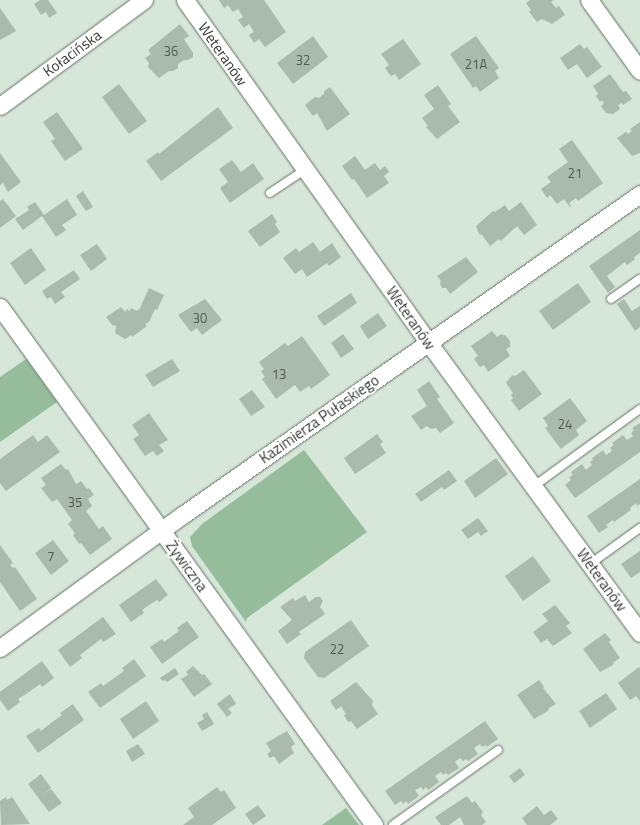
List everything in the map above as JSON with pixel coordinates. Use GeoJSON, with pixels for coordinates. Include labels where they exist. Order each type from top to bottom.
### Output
{"type":"FeatureCollection","features":[{"type":"Feature","properties":{"kind":"street","name":"Kołacińska"},"geometry":{"type":"LineString","coordinates":[[0,106],[144,0]]}},
{"type":"Feature","properties":{"kind":"street","name":"Weteranów"},"geometry":{"type":"LineString","coordinates":[[185,0],[428,342],[640,633]]}},
{"type":"Feature","properties":{"kind":"street"},"geometry":{"type":"LineString","coordinates":[[588,0],[640,71]]}},
{"type":"Feature","properties":{"kind":"street","name":"Kazimierza Pułaskiego"},"geometry":{"type":"LineString","coordinates":[[0,648],[161,530],[640,194]]}},
{"type":"Feature","properties":{"kind":"street","name":"Żywiczna"},"geometry":{"type":"LineString","coordinates":[[0,307],[374,825]]}},
{"type":"Feature","properties":{"kind":"lane"},"geometry":{"type":"LineString","coordinates":[[270,193],[306,169]]}},
{"type":"Feature","properties":{"kind":"lane"},"geometry":{"type":"LineString","coordinates":[[611,299],[640,279]]}},
{"type":"Feature","properties":{"kind":"lane"},"geometry":{"type":"LineString","coordinates":[[534,486],[640,409]]}},
{"type":"Feature","properties":{"kind":"lane"},"geometry":{"type":"LineString","coordinates":[[590,564],[640,528]]}},
{"type":"Feature","properties":{"kind":"lane"},"geometry":{"type":"LineString","coordinates":[[393,825],[498,750]]}},
{"type":"Feature","properties":{"kind":"green space"},"geometry":{"type":"Polygon","coordinates":[[[26,359],[57,402],[0,442],[0,377],[26,359]]]}},
{"type":"Feature","properties":{"kind":"green space"},"geometry":{"type":"Polygon","coordinates":[[[304,450],[367,532],[247,618],[246,622],[192,546],[190,537],[202,524],[304,450]]]}},
{"type":"Feature","properties":{"kind":"green space"},"geometry":{"type":"Polygon","coordinates":[[[346,808],[359,825],[322,825],[346,808]]]}},
{"type":"Feature","properties":{"kind":"building"},"geometry":{"type":"Polygon","coordinates":[[[40,0],[48,0],[57,13],[49,18],[46,12],[41,15],[34,4],[40,0]]]}},
{"type":"Feature","properties":{"kind":"building"},"geometry":{"type":"Polygon","coordinates":[[[219,0],[264,0],[286,32],[265,47],[259,39],[254,43],[249,35],[254,32],[249,24],[244,28],[238,20],[243,17],[238,9],[233,12],[228,5],[224,8],[219,0]]]}},
{"type":"Feature","properties":{"kind":"building"},"geometry":{"type":"Polygon","coordinates":[[[530,0],[554,0],[551,2],[556,8],[559,6],[565,15],[552,24],[542,19],[537,22],[529,12],[531,10],[526,3],[530,0]]]}},
{"type":"Feature","properties":{"kind":"building"},"geometry":{"type":"Polygon","coordinates":[[[0,8],[16,31],[0,40],[0,8]]]}},
{"type":"Feature","properties":{"kind":"building"},"geometry":{"type":"Polygon","coordinates":[[[180,24],[189,36],[184,39],[193,53],[193,57],[188,60],[184,60],[178,64],[178,68],[173,71],[169,71],[159,78],[148,67],[149,63],[145,58],[151,54],[148,50],[180,24]]]}},
{"type":"Feature","properties":{"kind":"building"},"geometry":{"type":"Polygon","coordinates":[[[313,36],[328,57],[293,84],[277,63],[313,36]]]}},
{"type":"Feature","properties":{"kind":"building"},"geometry":{"type":"Polygon","coordinates":[[[476,36],[499,68],[495,71],[499,78],[480,92],[476,86],[473,88],[450,54],[476,36]]]}},
{"type":"Feature","properties":{"kind":"building"},"geometry":{"type":"Polygon","coordinates":[[[403,39],[421,64],[399,80],[395,74],[391,76],[385,68],[389,65],[381,54],[403,39]]]}},
{"type":"Feature","properties":{"kind":"building"},"geometry":{"type":"Polygon","coordinates":[[[580,44],[584,49],[587,47],[602,67],[587,78],[577,64],[568,70],[560,58],[580,44]]]}},
{"type":"Feature","properties":{"kind":"building"},"geometry":{"type":"Polygon","coordinates":[[[610,74],[623,92],[626,91],[632,99],[623,105],[622,103],[618,105],[620,109],[613,114],[606,113],[601,106],[604,103],[602,100],[600,102],[596,96],[598,94],[593,86],[610,74]]]}},
{"type":"Feature","properties":{"kind":"building"},"geometry":{"type":"Polygon","coordinates":[[[119,84],[147,121],[129,134],[102,97],[119,84]]]}},
{"type":"Feature","properties":{"kind":"building"},"geometry":{"type":"Polygon","coordinates":[[[438,85],[451,104],[448,106],[460,122],[437,139],[426,127],[428,126],[422,118],[434,109],[424,95],[438,85]]]}},
{"type":"Feature","properties":{"kind":"building"},"geometry":{"type":"Polygon","coordinates":[[[330,87],[350,114],[327,131],[317,113],[313,116],[305,105],[315,97],[319,98],[324,94],[324,91],[330,87]]]}},
{"type":"Feature","properties":{"kind":"building"},"geometry":{"type":"Polygon","coordinates":[[[218,107],[233,128],[161,181],[146,161],[158,152],[159,154],[218,107]]]}},
{"type":"Feature","properties":{"kind":"building"},"geometry":{"type":"Polygon","coordinates":[[[57,112],[83,149],[65,161],[51,141],[55,139],[43,122],[57,112]]]}},
{"type":"Feature","properties":{"kind":"building"},"geometry":{"type":"Polygon","coordinates":[[[640,122],[640,153],[632,156],[617,138],[626,132],[628,134],[632,131],[630,129],[640,122]]]}},
{"type":"Feature","properties":{"kind":"building"},"geometry":{"type":"Polygon","coordinates":[[[572,140],[603,183],[578,201],[576,198],[569,203],[571,206],[570,207],[564,199],[557,204],[550,195],[547,198],[541,189],[551,182],[547,177],[568,162],[559,149],[572,140]]]}},
{"type":"Feature","properties":{"kind":"building"},"geometry":{"type":"Polygon","coordinates":[[[0,153],[21,182],[8,192],[3,183],[0,185],[0,153]]]}},
{"type":"Feature","properties":{"kind":"building"},"geometry":{"type":"Polygon","coordinates":[[[355,156],[365,170],[375,163],[380,170],[385,166],[389,172],[384,176],[389,183],[367,198],[354,179],[352,180],[342,166],[355,156]]]}},
{"type":"Feature","properties":{"kind":"building"},"geometry":{"type":"Polygon","coordinates":[[[232,160],[241,172],[253,163],[264,179],[230,203],[220,188],[228,182],[219,169],[232,160]]]}},
{"type":"Feature","properties":{"kind":"building"},"geometry":{"type":"Polygon","coordinates":[[[83,191],[93,207],[86,211],[76,196],[83,191]]]}},
{"type":"Feature","properties":{"kind":"building"},"geometry":{"type":"Polygon","coordinates":[[[3,199],[16,216],[0,228],[0,201],[3,199]]]}},
{"type":"Feature","properties":{"kind":"building"},"geometry":{"type":"Polygon","coordinates":[[[67,199],[77,215],[62,225],[66,230],[56,237],[42,216],[23,230],[15,219],[29,210],[27,207],[35,202],[44,215],[67,199]]]}},
{"type":"Feature","properties":{"kind":"building"},"geometry":{"type":"Polygon","coordinates":[[[521,202],[537,225],[524,235],[517,226],[501,241],[499,239],[490,246],[482,235],[479,234],[476,226],[493,211],[495,212],[505,205],[509,211],[521,202]]]}},
{"type":"Feature","properties":{"kind":"building"},"geometry":{"type":"Polygon","coordinates":[[[272,214],[277,222],[275,224],[280,232],[260,247],[248,231],[272,214]]]}},
{"type":"Feature","properties":{"kind":"building"},"geometry":{"type":"Polygon","coordinates":[[[640,230],[640,253],[627,265],[625,262],[607,276],[615,287],[608,293],[589,266],[640,230]]]}},
{"type":"Feature","properties":{"kind":"building"},"geometry":{"type":"Polygon","coordinates":[[[313,242],[320,252],[332,243],[341,257],[329,266],[327,263],[307,277],[302,269],[295,274],[283,258],[296,248],[299,252],[313,242]]]}},
{"type":"Feature","properties":{"kind":"building"},"geometry":{"type":"Polygon","coordinates":[[[97,244],[107,259],[91,271],[80,255],[97,244]]]}},
{"type":"Feature","properties":{"kind":"building"},"geometry":{"type":"Polygon","coordinates":[[[31,248],[46,270],[25,285],[10,263],[31,248]]]}},
{"type":"Feature","properties":{"kind":"building"},"geometry":{"type":"Polygon","coordinates":[[[466,257],[478,272],[450,294],[446,288],[442,288],[440,284],[441,281],[437,276],[466,257]]]}},
{"type":"Feature","properties":{"kind":"building"},"geometry":{"type":"Polygon","coordinates":[[[74,270],[80,279],[61,292],[65,297],[55,304],[51,297],[47,299],[42,291],[74,270]]]}},
{"type":"Feature","properties":{"kind":"building"},"geometry":{"type":"Polygon","coordinates":[[[578,283],[591,302],[553,330],[539,311],[578,283]]]}},
{"type":"Feature","properties":{"kind":"building"},"geometry":{"type":"Polygon","coordinates":[[[149,288],[164,295],[157,310],[155,309],[149,322],[145,324],[147,326],[132,337],[131,335],[125,339],[115,333],[116,326],[113,326],[106,317],[121,307],[125,312],[127,309],[130,311],[131,308],[137,311],[140,308],[149,288]]]}},
{"type":"Feature","properties":{"kind":"building"},"geometry":{"type":"Polygon","coordinates":[[[351,293],[357,303],[324,326],[317,316],[351,293]]]}},
{"type":"Feature","properties":{"kind":"building"},"geometry":{"type":"Polygon","coordinates":[[[205,299],[222,320],[202,335],[197,328],[191,332],[178,315],[205,299]]]}},
{"type":"Feature","properties":{"kind":"building"},"geometry":{"type":"Polygon","coordinates":[[[624,299],[632,311],[640,306],[640,327],[635,331],[617,304],[624,299]]]}},
{"type":"Feature","properties":{"kind":"building"},"geometry":{"type":"Polygon","coordinates":[[[378,313],[387,326],[368,339],[360,326],[378,313]]]}},
{"type":"Feature","properties":{"kind":"building"},"geometry":{"type":"Polygon","coordinates":[[[492,331],[497,337],[501,334],[506,336],[510,341],[510,347],[506,349],[510,356],[488,372],[484,365],[480,367],[474,359],[478,356],[471,346],[492,331]]]}},
{"type":"Feature","properties":{"kind":"building"},"geometry":{"type":"Polygon","coordinates":[[[343,334],[354,349],[341,358],[331,343],[343,334]]]}},
{"type":"Feature","properties":{"kind":"building"},"geometry":{"type":"Polygon","coordinates":[[[302,336],[330,375],[311,389],[309,386],[300,392],[295,385],[276,399],[262,379],[265,377],[261,371],[264,369],[259,362],[285,343],[288,346],[302,336]]]}},
{"type":"Feature","properties":{"kind":"building"},"geometry":{"type":"Polygon","coordinates":[[[172,359],[180,371],[153,387],[145,375],[172,359]]]}},
{"type":"Feature","properties":{"kind":"building"},"geometry":{"type":"Polygon","coordinates":[[[524,370],[542,394],[519,411],[511,400],[513,398],[511,395],[513,393],[506,383],[512,375],[515,376],[524,370]]]}},
{"type":"Feature","properties":{"kind":"building"},"geometry":{"type":"Polygon","coordinates":[[[429,381],[440,397],[437,399],[454,423],[440,433],[436,428],[431,429],[427,426],[421,430],[411,416],[427,406],[417,390],[429,381]]]}},
{"type":"Feature","properties":{"kind":"building"},"geometry":{"type":"Polygon","coordinates":[[[252,390],[265,407],[251,416],[239,399],[252,390]]]}},
{"type":"Feature","properties":{"kind":"building"},"geometry":{"type":"Polygon","coordinates":[[[570,398],[587,421],[576,430],[579,435],[561,449],[545,428],[548,426],[543,418],[570,398]]]}},
{"type":"Feature","properties":{"kind":"building"},"geometry":{"type":"Polygon","coordinates":[[[149,413],[168,440],[159,445],[164,451],[157,456],[153,451],[145,456],[133,439],[139,435],[132,425],[149,413]]]}},
{"type":"Feature","properties":{"kind":"building"},"geometry":{"type":"Polygon","coordinates":[[[640,423],[640,452],[575,498],[565,485],[571,480],[569,477],[573,475],[571,472],[582,464],[586,470],[592,465],[590,462],[593,460],[592,458],[603,450],[606,455],[612,451],[610,448],[614,445],[612,443],[623,435],[627,440],[633,436],[631,433],[634,430],[632,428],[640,423]]]}},
{"type":"Feature","properties":{"kind":"building"},"geometry":{"type":"Polygon","coordinates":[[[377,434],[383,442],[380,444],[386,453],[355,474],[344,458],[377,434]]]}},
{"type":"Feature","properties":{"kind":"building"},"geometry":{"type":"Polygon","coordinates":[[[33,435],[38,442],[47,435],[60,452],[6,491],[0,483],[0,459],[33,435]]]}},
{"type":"Feature","properties":{"kind":"building"},"geometry":{"type":"Polygon","coordinates":[[[496,458],[508,474],[475,498],[464,481],[496,458]]]}},
{"type":"Feature","properties":{"kind":"building"},"geometry":{"type":"Polygon","coordinates":[[[61,464],[66,470],[68,469],[76,484],[81,481],[94,495],[88,499],[92,506],[86,511],[99,529],[103,526],[112,539],[90,555],[81,543],[79,544],[73,535],[75,533],[68,524],[72,520],[57,499],[52,502],[41,488],[46,485],[41,478],[61,464]]]}},
{"type":"Feature","properties":{"kind":"building"},"geometry":{"type":"Polygon","coordinates":[[[449,470],[457,481],[444,490],[442,487],[421,502],[415,494],[449,470]]]}},
{"type":"Feature","properties":{"kind":"building"},"geometry":{"type":"Polygon","coordinates":[[[640,479],[640,504],[637,506],[636,503],[630,508],[631,510],[614,522],[613,520],[606,525],[608,527],[599,533],[587,516],[640,479]]]}},
{"type":"Feature","properties":{"kind":"building"},"geometry":{"type":"Polygon","coordinates":[[[478,518],[488,531],[481,536],[478,532],[468,539],[461,530],[478,518]]]}},
{"type":"Feature","properties":{"kind":"building"},"geometry":{"type":"Polygon","coordinates":[[[53,540],[69,561],[51,575],[35,553],[53,540]]]}},
{"type":"Feature","properties":{"kind":"building"},"geometry":{"type":"Polygon","coordinates":[[[0,545],[13,563],[10,565],[13,568],[15,567],[37,599],[20,611],[0,582],[0,545]]]}},
{"type":"Feature","properties":{"kind":"building"},"geometry":{"type":"Polygon","coordinates":[[[640,551],[640,572],[631,578],[621,564],[640,551]]]}},
{"type":"Feature","properties":{"kind":"building"},"geometry":{"type":"Polygon","coordinates":[[[533,556],[551,581],[523,601],[505,576],[533,556]]]}},
{"type":"Feature","properties":{"kind":"building"},"geometry":{"type":"Polygon","coordinates":[[[156,579],[168,595],[159,602],[157,600],[142,610],[144,613],[131,622],[119,605],[156,579]]]}},
{"type":"Feature","properties":{"kind":"building"},"geometry":{"type":"Polygon","coordinates":[[[305,595],[309,602],[316,597],[320,597],[323,601],[320,607],[325,614],[299,632],[301,634],[287,644],[278,631],[292,620],[280,607],[293,598],[295,601],[305,595]]]}},
{"type":"Feature","properties":{"kind":"building"},"geometry":{"type":"Polygon","coordinates":[[[555,605],[570,623],[566,626],[572,633],[553,646],[547,639],[541,643],[533,632],[548,621],[542,614],[555,605]]]}},
{"type":"Feature","properties":{"kind":"building"},"geometry":{"type":"Polygon","coordinates":[[[103,617],[116,634],[103,642],[101,639],[80,655],[82,658],[70,667],[58,650],[103,617]]]}},
{"type":"Feature","properties":{"kind":"building"},"geometry":{"type":"Polygon","coordinates":[[[351,620],[369,646],[324,678],[318,677],[304,658],[305,652],[351,620]]]}},
{"type":"Feature","properties":{"kind":"building"},"geometry":{"type":"Polygon","coordinates":[[[187,621],[199,637],[162,664],[150,647],[162,639],[164,642],[179,631],[177,628],[187,621]]]}},
{"type":"Feature","properties":{"kind":"building"},"geometry":{"type":"Polygon","coordinates":[[[605,633],[611,640],[609,642],[620,658],[614,662],[613,665],[600,672],[583,649],[605,633]]]}},
{"type":"Feature","properties":{"kind":"building"},"geometry":{"type":"Polygon","coordinates":[[[134,659],[146,676],[100,708],[88,692],[101,683],[103,686],[124,671],[122,668],[134,659]]]}},
{"type":"Feature","properties":{"kind":"building"},"geometry":{"type":"Polygon","coordinates":[[[42,661],[54,678],[42,687],[40,684],[18,699],[20,702],[8,711],[0,700],[0,692],[42,661]]]}},
{"type":"Feature","properties":{"kind":"building"},"geometry":{"type":"Polygon","coordinates":[[[193,666],[202,675],[204,674],[212,684],[194,697],[181,679],[188,675],[186,672],[193,666]]]}},
{"type":"Feature","properties":{"kind":"building"},"geometry":{"type":"Polygon","coordinates":[[[639,667],[640,701],[636,696],[630,700],[618,683],[639,667]]]}},
{"type":"Feature","properties":{"kind":"building"},"geometry":{"type":"Polygon","coordinates":[[[175,668],[179,674],[167,682],[160,678],[175,668]]]}},
{"type":"Feature","properties":{"kind":"building"},"geometry":{"type":"Polygon","coordinates":[[[539,680],[544,687],[543,688],[556,704],[549,708],[548,711],[534,719],[517,695],[539,680]]]}},
{"type":"Feature","properties":{"kind":"building"},"geometry":{"type":"Polygon","coordinates":[[[356,682],[373,701],[372,705],[378,714],[357,729],[351,721],[348,722],[344,715],[346,714],[341,706],[336,710],[330,701],[356,682]]]}},
{"type":"Feature","properties":{"kind":"building"},"geometry":{"type":"Polygon","coordinates":[[[606,693],[617,709],[590,728],[579,711],[606,693]]]}},
{"type":"Feature","properties":{"kind":"building"},"geometry":{"type":"Polygon","coordinates":[[[230,694],[236,704],[228,709],[232,713],[227,717],[217,704],[230,694]]]}},
{"type":"Feature","properties":{"kind":"building"},"geometry":{"type":"Polygon","coordinates":[[[146,701],[159,721],[133,739],[120,719],[146,701]]]}},
{"type":"Feature","properties":{"kind":"building"},"geometry":{"type":"Polygon","coordinates":[[[73,704],[84,720],[38,753],[26,736],[39,728],[41,731],[62,715],[60,713],[73,704]]]}},
{"type":"Feature","properties":{"kind":"building"},"geometry":{"type":"Polygon","coordinates":[[[207,712],[214,724],[202,731],[197,723],[204,719],[202,715],[207,712]]]}},
{"type":"Feature","properties":{"kind":"building"},"geometry":{"type":"Polygon","coordinates":[[[485,721],[498,739],[487,747],[486,745],[482,747],[480,744],[474,748],[478,754],[468,761],[466,759],[463,761],[460,758],[455,762],[459,768],[448,775],[446,773],[443,775],[441,772],[435,776],[439,782],[428,790],[426,787],[423,790],[421,787],[415,790],[419,796],[408,804],[406,801],[403,804],[401,801],[395,805],[385,791],[485,721]]]}},
{"type":"Feature","properties":{"kind":"building"},"geometry":{"type":"Polygon","coordinates":[[[287,731],[295,744],[291,747],[294,753],[279,764],[274,756],[270,758],[267,754],[271,751],[266,743],[287,731]]]}},
{"type":"Feature","properties":{"kind":"building"},"geometry":{"type":"Polygon","coordinates":[[[138,744],[145,754],[132,762],[126,751],[138,744]]]}},
{"type":"Feature","properties":{"kind":"building"},"geometry":{"type":"Polygon","coordinates":[[[520,768],[525,775],[514,783],[509,776],[520,768]]]}},
{"type":"Feature","properties":{"kind":"building"},"geometry":{"type":"Polygon","coordinates":[[[41,774],[51,788],[43,794],[51,789],[62,803],[49,812],[28,784],[41,774]]]}},
{"type":"Feature","properties":{"kind":"building"},"geometry":{"type":"Polygon","coordinates":[[[217,787],[221,792],[224,790],[236,808],[212,825],[183,825],[194,817],[188,808],[217,787]]]}},
{"type":"Feature","properties":{"kind":"building"},"geometry":{"type":"Polygon","coordinates":[[[467,796],[472,803],[475,801],[483,812],[481,815],[486,822],[482,825],[464,825],[460,817],[449,825],[441,825],[435,817],[467,796]]]}},
{"type":"Feature","properties":{"kind":"building"},"geometry":{"type":"Polygon","coordinates":[[[6,797],[7,800],[12,797],[30,824],[1,825],[0,801],[6,797]]]}},
{"type":"Feature","properties":{"kind":"building"},"geometry":{"type":"Polygon","coordinates":[[[258,805],[266,816],[253,825],[245,814],[258,805]]]}},
{"type":"Feature","properties":{"kind":"building"},"geometry":{"type":"Polygon","coordinates":[[[537,806],[544,815],[551,810],[558,819],[550,825],[527,825],[522,818],[537,806]]]}}]}
